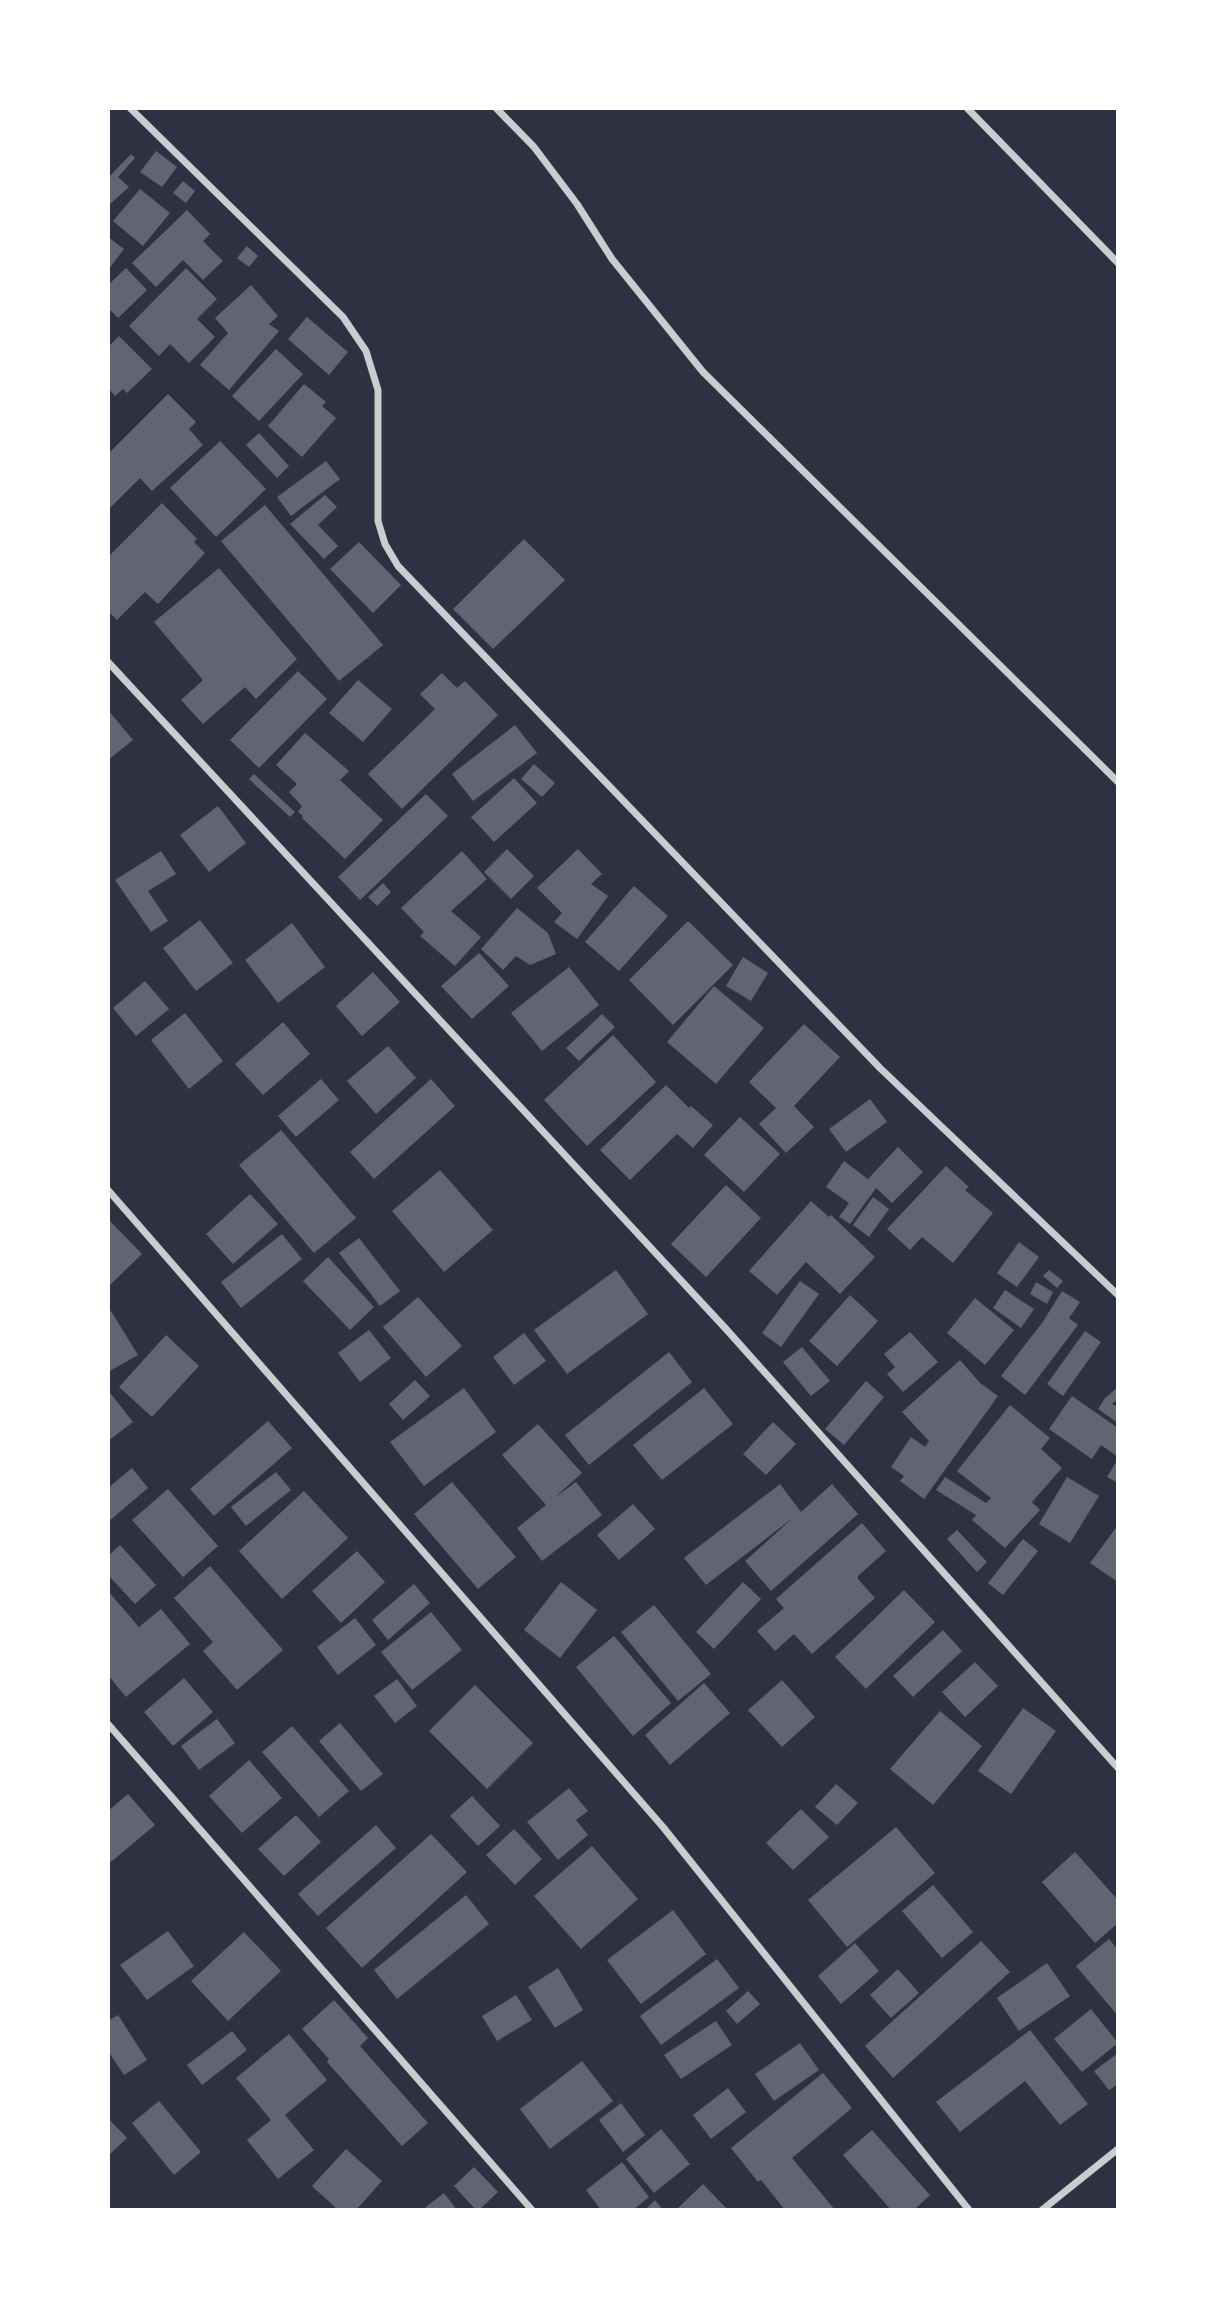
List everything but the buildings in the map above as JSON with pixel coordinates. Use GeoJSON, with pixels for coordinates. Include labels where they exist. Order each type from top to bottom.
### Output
{"type":"FeatureCollection","features":[{"type":"Feature","properties":{"kind":"street"},"geometry":{"type":"LineString","coordinates":[[130,108],[343,317],[366,351],[377,390],[379,521],[385,544],[398,566],[880,1068],[1118,1295]]}},
{"type":"Feature","properties":{"kind":"street"},"geometry":{"type":"LineString","coordinates":[[496,108],[534,147],[577,204],[612,259],[702,372],[1118,782]]}},
{"type":"Feature","properties":{"kind":"street"},"geometry":{"type":"LineString","coordinates":[[967,108],[1118,262]]}},
{"type":"Feature","properties":{"kind":"street"},"geometry":{"type":"LineString","coordinates":[[108,662],[726,1329],[1118,1768]]}},
{"type":"Feature","properties":{"kind":"street"},"geometry":{"type":"LineString","coordinates":[[108,1190],[663,1827],[970,2210]]}},
{"type":"Feature","properties":{"kind":"street"},"geometry":{"type":"LineString","coordinates":[[108,1724],[532,2210]]}},
{"type":"Feature","properties":{"kind":"street"},"geometry":{"type":"LineString","coordinates":[[1042,2210],[1118,2149]]}}]}
